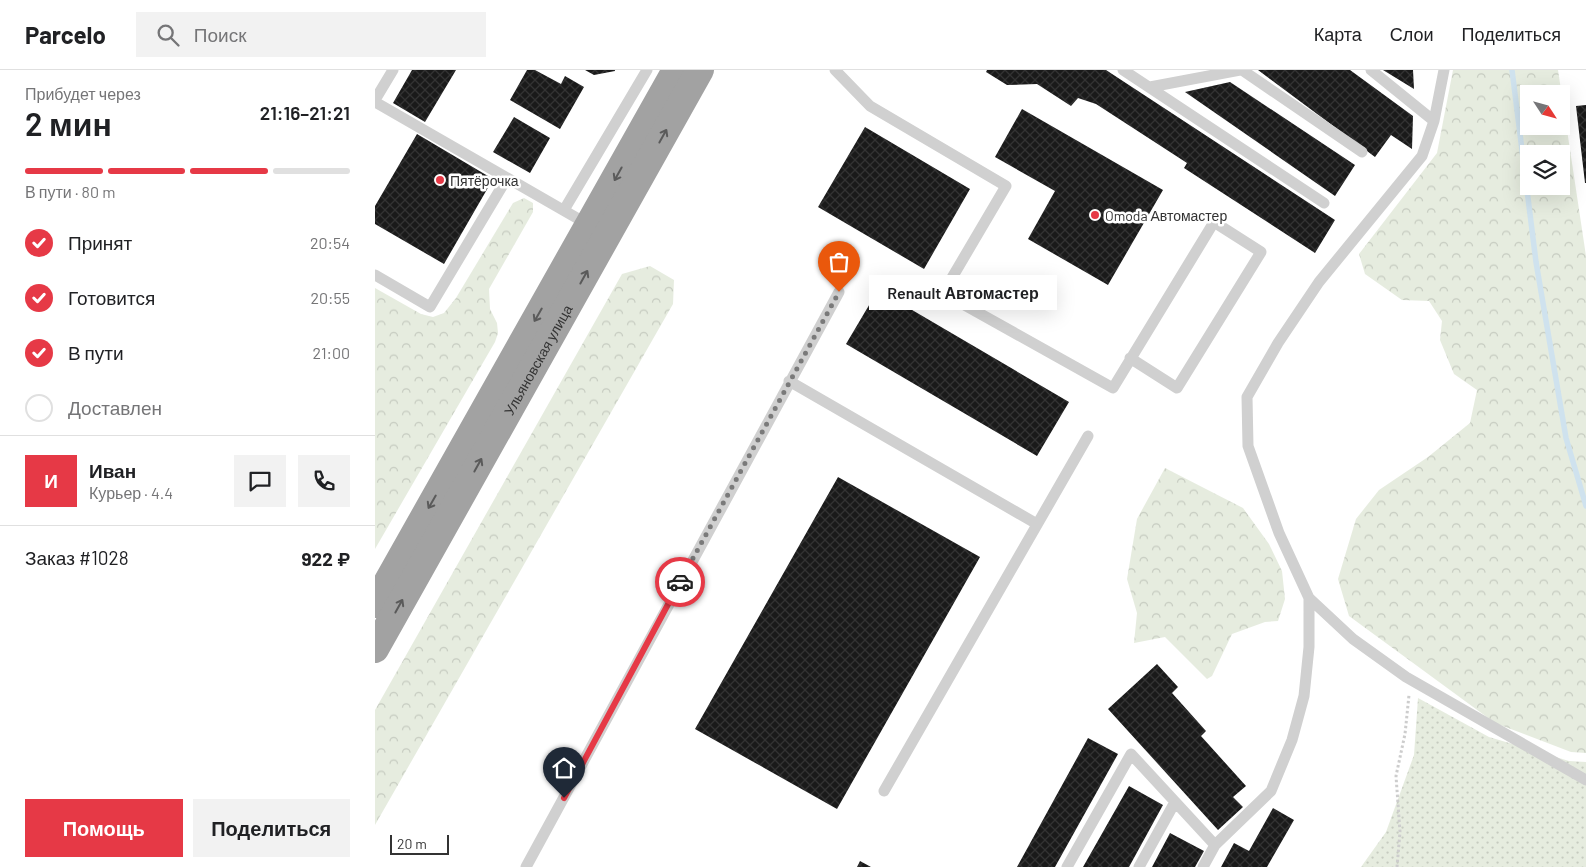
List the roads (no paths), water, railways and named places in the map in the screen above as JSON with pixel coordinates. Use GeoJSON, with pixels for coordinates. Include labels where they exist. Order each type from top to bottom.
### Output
{"type":"FeatureCollection","features":[{"type":"Feature","properties":{"kind":"highway","name":"Ульяновская улица"},"geometry":{"type":"LineString","coordinates":[[375,604],[676,70]]}},
{"type":"Feature","properties":{"kind":"highway","name":"Ульяновская улица"},"geometry":{"type":"LineString","coordinates":[[375,649],[700,70]]}},
{"type":"Feature","properties":{"kind":"lane"},"geometry":{"type":"LineString","coordinates":[[564,210],[647,70]]}},
{"type":"Feature","properties":{"kind":"lane"},"geometry":{"type":"LineString","coordinates":[[835,70],[870,106],[1007,186],[943,293],[1113,388],[1130,358],[1213,222],[1261,252],[1177,388],[1130,358]]}},
{"type":"Feature","properties":{"kind":"lane"},"geometry":{"type":"LineString","coordinates":[[1123,70],[1324,203]]}},
{"type":"Feature","properties":{"kind":"lane"},"geometry":{"type":"LineString","coordinates":[[1150,87],[1241,70],[1362,152]]}},
{"type":"Feature","properties":{"kind":"lane"},"geometry":{"type":"LineString","coordinates":[[1371,70],[1434,121]]}},
{"type":"Feature","properties":{"kind":"lane"},"geometry":{"type":"LineString","coordinates":[[1444,70],[1434,121],[1422,156],[1319,282],[1278,344],[1247,396],[1248,446],[1279,533],[1309,598],[1353,639],[1406,677],[1586,780]]}},
{"type":"Feature","properties":{"kind":"lane"},"geometry":{"type":"LineString","coordinates":[[390,71],[375,101],[589,225]]}},
{"type":"Feature","properties":{"kind":"lane"},"geometry":{"type":"LineString","coordinates":[[375,275],[430,307],[507,178]]}},
{"type":"Feature","properties":{"kind":"lane"},"geometry":{"type":"LineString","coordinates":[[526,867],[839,292]]}},
{"type":"Feature","properties":{"kind":"lane"},"geometry":{"type":"LineString","coordinates":[[789,381],[1037,524]]}},
{"type":"Feature","properties":{"kind":"lane"},"geometry":{"type":"LineString","coordinates":[[883,791],[1088,436]]}},
{"type":"Feature","properties":{"kind":"lane"},"geometry":{"type":"LineString","coordinates":[[1203,867],[1215,845],[1271,791],[1292,740],[1304,696],[1309,646],[1309,598]]}},
{"type":"Feature","properties":{"kind":"lane"},"geometry":{"type":"LineString","coordinates":[[1067,867],[1131,754],[1215,845]]}},
{"type":"Feature","properties":{"kind":"lane"},"geometry":{"type":"LineString","coordinates":[[1139,867],[1175,802]]}},
{"type":"Feature","properties":{"kind":"waterway"},"geometry":{"type":"LineString","coordinates":[[1512,70],[1536,262],[1566,438],[1586,506]]}},
{"type":"Feature","properties":{"kind":"place","name":"Пятёрочка"},"geometry":{"type":"Point","coordinates":[440,180]}},
{"type":"Feature","properties":{"kind":"place","name":"Omoda Автомастер"},"geometry":{"type":"Point","coordinates":[1095,215]}},
{"type":"Feature","properties":{"kind":"place","name":"Renault Автомастер"},"geometry":{"type":"Point","coordinates":[839,292]}}]}
